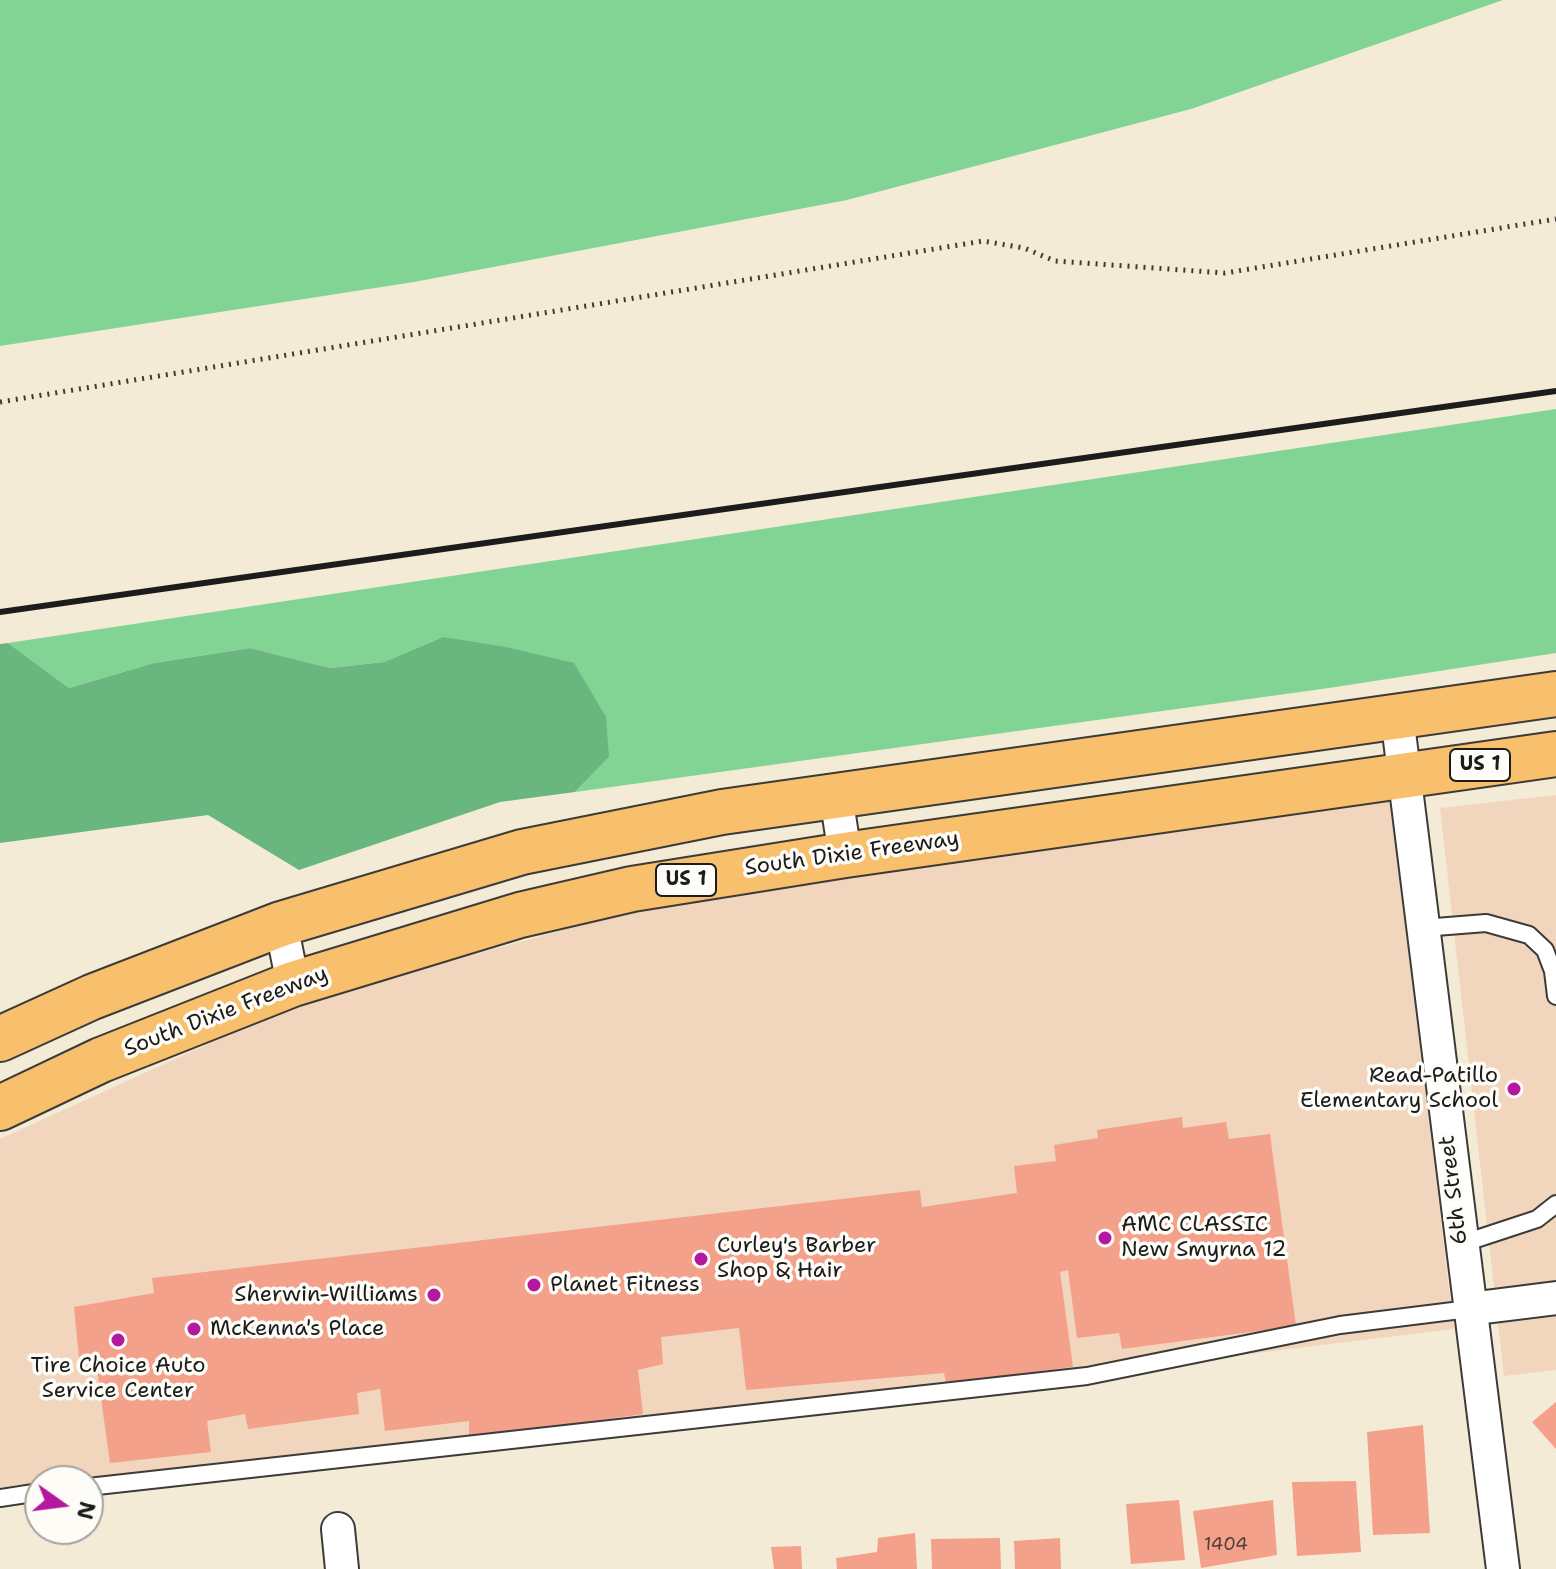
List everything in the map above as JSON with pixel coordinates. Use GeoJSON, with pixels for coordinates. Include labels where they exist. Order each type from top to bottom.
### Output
{"type":"FeatureCollection","features":[{"type":"Feature","properties":{"kind":"main road"},"geometry":{"type":"LineString","coordinates":[[0,1039],[105,992],[281,924],[522,852],[722,812],[1556,694]]}},
{"type":"Feature","properties":{"kind":"main road","name":"US 1"},"geometry":{"type":"LineString","coordinates":[[1404,775],[1556,754]]}},
{"type":"Feature","properties":{"kind":"main road","name":"South Dixie Freeway"},"geometry":{"type":"LineString","coordinates":[[0,1108],[101,1060],[293,984],[414,945],[562,906],[691,879],[845,855],[1404,775]]}},
{"type":"Feature","properties":{"kind":"street","name":"6th Street"},"geometry":{"type":"LineString","coordinates":[[1397,716],[1503,1569]]}},
{"type":"Feature","properties":{"kind":"street"},"geometry":{"type":"LineString","coordinates":[[836,796],[845,855]]}},
{"type":"Feature","properties":{"kind":"street"},"geometry":{"type":"LineString","coordinates":[[281,924],[293,984]]}},
{"type":"Feature","properties":{"kind":"street"},"geometry":{"type":"LineString","coordinates":[[1469,1309],[1556,1298]]}},
{"type":"Feature","properties":{"kind":"street"},"geometry":{"type":"LineString","coordinates":[[338,1529],[342,1569]]}},
{"type":"Feature","properties":{"kind":"lane"},"geometry":{"type":"LineString","coordinates":[[1423,928],[1486,923],[1529,935],[1545,950],[1553,971],[1556,996]]}},
{"type":"Feature","properties":{"kind":"lane"},"geometry":{"type":"LineString","coordinates":[[1461,1244],[1537,1219],[1556,1204]]}},
{"type":"Feature","properties":{"kind":"lane"},"geometry":{"type":"LineString","coordinates":[[104,1485],[1087,1376],[1340,1325],[1469,1309]]}},
{"type":"Feature","properties":{"kind":"lane"},"geometry":{"type":"LineString","coordinates":[[0,1498],[24,1494]]}},
{"type":"Feature","properties":{"kind":"path"},"geometry":{"type":"LineString","coordinates":[[0,402],[983,241],[1024,248],[1055,261],[1225,273],[1556,219]]}},
{"type":"Feature","properties":{"kind":"shaded area"},"geometry":{"type":"Polygon","coordinates":[[[1389,793],[1454,1329],[104,1493],[104,1465],[24,1465],[24,1503],[0,1506],[0,1139],[291,1006],[602,919],[823,874],[1389,793]]]}},
{"type":"Feature","properties":{"kind":"shaded area","name":"Read-Patillo Elementary School"},"geometry":{"type":"Polygon","coordinates":[[[1556,795],[1556,1370],[1504,1376],[1440,808],[1556,795]]]}},
{"type":"Feature","properties":{"kind":"green space"},"geometry":{"type":"Polygon","coordinates":[[[0,0],[1503,0],[1191,109],[847,200],[414,282],[0,346],[0,0]]]}},
{"type":"Feature","properties":{"kind":"green space"},"geometry":{"type":"Polygon","coordinates":[[[1556,409],[1556,653],[1329,688],[575,792],[609,757],[443,637],[384,662],[330,668],[250,648],[154,663],[69,688],[8,643],[1556,409]]]}},
{"type":"Feature","properties":{"kind":"green space"},"geometry":{"type":"Polygon","coordinates":[[[443,637],[506,647],[574,663],[606,717],[609,757],[575,792],[500,802],[299,870],[208,815],[0,843],[0,644],[8,643],[69,688],[154,663],[250,648],[330,668],[384,662],[443,637]]]}},
{"type":"Feature","properties":{"kind":"building"},"geometry":{"type":"Polygon","coordinates":[[[1182,1117],[1183,1128],[1226,1122],[1229,1139],[1270,1134],[1296,1326],[1122,1349],[1119,1333],[1077,1338],[1068,1270],[1060,1272],[1073,1367],[946,1383],[944,1373],[746,1390],[739,1328],[661,1337],[663,1364],[638,1370],[643,1414],[469,1438],[469,1421],[385,1431],[380,1389],[357,1393],[359,1414],[248,1429],[245,1414],[207,1421],[211,1452],[110,1463],[95,1355],[79,1359],[74,1307],[154,1293],[152,1278],[920,1190],[922,1207],[1017,1193],[1014,1166],[1056,1161],[1054,1145],[1098,1138],[1097,1130],[1182,1117]]]}},
{"type":"Feature","properties":{"kind":"building"},"geometry":{"type":"Polygon","coordinates":[[[1556,1402],[1556,1449],[1532,1422],[1556,1402]]]}},
{"type":"Feature","properties":{"kind":"building"},"geometry":{"type":"Polygon","coordinates":[[[1423,1425],[1430,1533],[1373,1535],[1367,1432],[1423,1425]]]}},
{"type":"Feature","properties":{"kind":"building"},"geometry":{"type":"Polygon","coordinates":[[[1356,1481],[1361,1552],[1297,1556],[1292,1482],[1356,1481]]]}},
{"type":"Feature","properties":{"kind":"building"},"geometry":{"type":"Polygon","coordinates":[[[1179,1500],[1185,1560],[1131,1564],[1126,1504],[1179,1500]]]}},
{"type":"Feature","properties":{"kind":"building"},"geometry":{"type":"Polygon","coordinates":[[[1273,1500],[1277,1555],[1201,1568],[1193,1511],[1273,1500]]]}},
{"type":"Feature","properties":{"kind":"building"},"geometry":{"type":"Polygon","coordinates":[[[915,1533],[917,1569],[837,1569],[836,1558],[877,1552],[878,1538],[915,1533]]]}},
{"type":"Feature","properties":{"kind":"building"},"geometry":{"type":"Polygon","coordinates":[[[1000,1538],[1001,1569],[932,1569],[931,1539],[1000,1538]]]}},
{"type":"Feature","properties":{"kind":"building"},"geometry":{"type":"Polygon","coordinates":[[[1060,1538],[1061,1569],[1015,1569],[1014,1541],[1060,1538]]]}},
{"type":"Feature","properties":{"kind":"building"},"geometry":{"type":"Polygon","coordinates":[[[801,1546],[802,1569],[774,1569],[771,1547],[801,1546]]]}},
{"type":"Feature","properties":{"kind":"railway"},"geometry":{"type":"LineString","coordinates":[[0,612],[1556,391]]}},
{"type":"Feature","properties":{"kind":"place","name":"Read-Patillo Elementary School"},"geometry":{"type":"Point","coordinates":[1514,1089]}},
{"type":"Feature","properties":{"kind":"place","name":"AMC CLASSIC New Smyrna 12"},"geometry":{"type":"Point","coordinates":[1105,1238]}},
{"type":"Feature","properties":{"kind":"place","name":"Curley's Barber Shop & Hair"},"geometry":{"type":"Point","coordinates":[701,1259]}},
{"type":"Feature","properties":{"kind":"place","name":"Planet Fitness"},"geometry":{"type":"Point","coordinates":[534,1285]}},
{"type":"Feature","properties":{"kind":"place","name":"Sherwin-Williams"},"geometry":{"type":"Point","coordinates":[434,1295]}},
{"type":"Feature","properties":{"kind":"place","name":"McKenna's Place"},"geometry":{"type":"Point","coordinates":[194,1329]}},
{"type":"Feature","properties":{"kind":"place","name":"Tire Choice Auto Service Center"},"geometry":{"type":"Point","coordinates":[118,1340]}}]}
